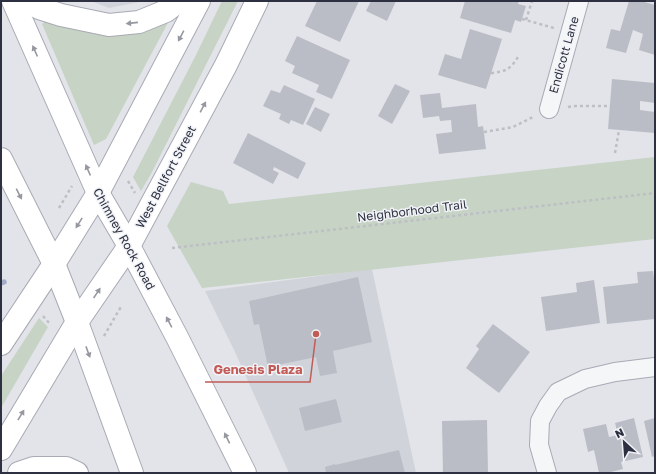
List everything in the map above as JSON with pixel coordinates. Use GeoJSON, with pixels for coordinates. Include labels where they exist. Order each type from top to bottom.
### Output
{"type":"FeatureCollection","features":[{"type":"Feature","properties":{"kind":"main road","name":"Chimney Rock Road"},"geometry":{"type":"LineString","coordinates":[[13,1],[98,193],[129,246],[177,337],[245,473]]}},
{"type":"Feature","properties":{"kind":"main road"},"geometry":{"type":"LineString","coordinates":[[29,1],[39,8],[61,15],[109,25],[139,22],[166,11],[179,1]]}},
{"type":"Feature","properties":{"kind":"main road"},"geometry":{"type":"LineString","coordinates":[[1,344],[54,264],[98,193],[199,1]]}},
{"type":"Feature","properties":{"kind":"main road","name":"West Bellfort Street"},"geometry":{"type":"LineString","coordinates":[[1,449],[77,322],[129,246],[226,65],[257,1]]}},
{"type":"Feature","properties":{"kind":"main road"},"geometry":{"type":"LineString","coordinates":[[1,159],[54,264],[77,322],[132,473]]}},
{"type":"Feature","properties":{"kind":"main road"},"geometry":{"type":"LineString","coordinates":[[19,473],[34,468],[66,468],[77,473]]}},
{"type":"Feature","properties":{"kind":"street","name":"Endicott Lane"},"geometry":{"type":"LineString","coordinates":[[549,109],[579,1]]}},
{"type":"Feature","properties":{"kind":"street"},"geometry":{"type":"LineString","coordinates":[[547,473],[539,445],[540,421],[558,392],[585,379],[615,372],[655,367]]}},
{"type":"Feature","properties":{"kind":"path"},"geometry":{"type":"LineString","coordinates":[[526,20],[532,1]]}},
{"type":"Feature","properties":{"kind":"path"},"geometry":{"type":"LineString","coordinates":[[522,19],[570,32]]}},
{"type":"Feature","properties":{"kind":"path"},"geometry":{"type":"LineString","coordinates":[[491,74],[500,73],[509,69],[519,55]]}},
{"type":"Feature","properties":{"kind":"path"},"geometry":{"type":"LineString","coordinates":[[484,132],[513,127],[549,109],[575,106],[610,106]]}},
{"type":"Feature","properties":{"kind":"path"},"geometry":{"type":"LineString","coordinates":[[615,153],[619,130]]}},
{"type":"Feature","properties":{"kind":"path"},"geometry":{"type":"LineString","coordinates":[[128,181],[136,196]]}},
{"type":"Feature","properties":{"kind":"path"},"geometry":{"type":"LineString","coordinates":[[60,208],[72,186]]}},
{"type":"Feature","properties":{"kind":"path","name":"Neighborhood Trail"},"geometry":{"type":"LineString","coordinates":[[172,248],[655,193]]}},
{"type":"Feature","properties":{"kind":"path"},"geometry":{"type":"LineString","coordinates":[[104,337],[122,306]]}},
{"type":"Feature","properties":{"kind":"path"},"geometry":{"type":"LineString","coordinates":[[41,314],[50,324]]}},
{"type":"Feature","properties":{"kind":"shaded area"},"geometry":{"type":"Polygon","coordinates":[[[91,1],[145,1],[109,8],[91,1]]]}},
{"type":"Feature","properties":{"kind":"shaded area"},"geometry":{"type":"Polygon","coordinates":[[[372,269],[416,473],[289,473],[235,352],[205,291],[372,269]]]}},
{"type":"Feature","properties":{"kind":"green space"},"geometry":{"type":"Polygon","coordinates":[[[222,1],[238,1],[141,191],[133,177],[222,1]]]}},
{"type":"Feature","properties":{"kind":"green space"},"geometry":{"type":"Polygon","coordinates":[[[171,17],[106,139],[94,145],[42,24],[49,18],[171,17]]]}},
{"type":"Feature","properties":{"kind":"green space"},"geometry":{"type":"Polygon","coordinates":[[[655,157],[655,239],[202,288],[167,226],[191,182],[223,191],[229,204],[655,157]]]}},
{"type":"Feature","properties":{"kind":"green space"},"geometry":{"type":"Polygon","coordinates":[[[39,318],[48,327],[1,408],[1,376],[39,318]]]}},
{"type":"Feature","properties":{"kind":"building"},"geometry":{"type":"Polygon","coordinates":[[[317,1],[359,1],[340,42],[305,26],[317,1]]]}},
{"type":"Feature","properties":{"kind":"building"},"geometry":{"type":"Polygon","coordinates":[[[371,1],[396,1],[387,21],[366,11],[371,1]]]}},
{"type":"Feature","properties":{"kind":"building"},"geometry":{"type":"Polygon","coordinates":[[[465,1],[519,1],[518,4],[526,6],[521,22],[515,20],[511,33],[460,18],[465,1]]]}},
{"type":"Feature","properties":{"kind":"building"},"geometry":{"type":"Polygon","coordinates":[[[629,1],[641,1],[655,5],[655,55],[639,50],[643,34],[633,30],[626,53],[606,48],[611,29],[620,31],[629,1]]]}},
{"type":"Feature","properties":{"kind":"building"},"geometry":{"type":"Polygon","coordinates":[[[470,29],[502,39],[486,89],[438,75],[445,54],[461,59],[470,29]]]}},
{"type":"Feature","properties":{"kind":"building"},"geometry":{"type":"Polygon","coordinates":[[[297,36],[350,60],[332,99],[316,92],[319,85],[292,73],[295,66],[285,61],[297,36]]]}},
{"type":"Feature","properties":{"kind":"building"},"geometry":{"type":"Polygon","coordinates":[[[612,79],[655,83],[655,103],[640,101],[640,110],[655,112],[655,133],[608,129],[612,79]]]}},
{"type":"Feature","properties":{"kind":"building"},"geometry":{"type":"Polygon","coordinates":[[[395,84],[410,91],[392,124],[378,116],[395,84]]]}},
{"type":"Feature","properties":{"kind":"building"},"geometry":{"type":"Polygon","coordinates":[[[284,85],[315,99],[303,125],[291,120],[289,124],[279,119],[281,114],[263,106],[271,90],[280,93],[284,85]]]}},
{"type":"Feature","properties":{"kind":"building"},"geometry":{"type":"Polygon","coordinates":[[[440,93],[442,108],[476,104],[478,127],[483,126],[486,149],[439,154],[436,134],[452,132],[451,120],[440,121],[439,116],[423,118],[420,95],[440,93]]]}},
{"type":"Feature","properties":{"kind":"building"},"geometry":{"type":"Polygon","coordinates":[[[315,107],[330,114],[321,132],[306,124],[315,107]]]}},
{"type":"Feature","properties":{"kind":"building"},"geometry":{"type":"Polygon","coordinates":[[[248,133],[306,163],[298,179],[274,167],[273,170],[279,173],[273,184],[233,163],[248,133]]]}},
{"type":"Feature","properties":{"kind":"building"},"geometry":{"type":"Polygon","coordinates":[[[653,271],[655,285],[655,319],[607,324],[603,287],[638,283],[637,272],[653,271]]]}},
{"type":"Feature","properties":{"kind":"building"},"geometry":{"type":"Polygon","coordinates":[[[358,277],[372,342],[333,351],[337,373],[320,376],[316,357],[268,367],[259,324],[254,325],[249,301],[358,277]]]}},
{"type":"Feature","properties":{"kind":"building"},"geometry":{"type":"Polygon","coordinates":[[[594,280],[600,323],[546,331],[541,297],[577,292],[576,283],[594,280]]]}},
{"type":"Feature","properties":{"kind":"building"},"geometry":{"type":"Polygon","coordinates":[[[493,324],[530,352],[499,393],[466,368],[479,349],[476,346],[493,324]]]}},
{"type":"Feature","properties":{"kind":"building"},"geometry":{"type":"Polygon","coordinates":[[[336,399],[342,422],[305,431],[299,408],[336,399]]]}},
{"type":"Feature","properties":{"kind":"building"},"geometry":{"type":"Polygon","coordinates":[[[634,418],[643,457],[621,462],[623,469],[607,473],[599,473],[594,450],[588,452],[583,429],[606,424],[609,437],[618,435],[615,423],[634,418]]]}},
{"type":"Feature","properties":{"kind":"building"},"geometry":{"type":"Polygon","coordinates":[[[655,418],[655,456],[652,457],[644,421],[655,418]]]}},
{"type":"Feature","properties":{"kind":"building"},"geometry":{"type":"Polygon","coordinates":[[[487,420],[488,473],[443,473],[442,421],[487,420]]]}},
{"type":"Feature","properties":{"kind":"building"},"geometry":{"type":"Polygon","coordinates":[[[399,450],[405,473],[326,473],[325,467],[399,450]]]}},
{"type":"Feature","properties":{"kind":"place","name":"Genesis Plaza"},"geometry":{"type":"Point","coordinates":[316,334]}}]}
